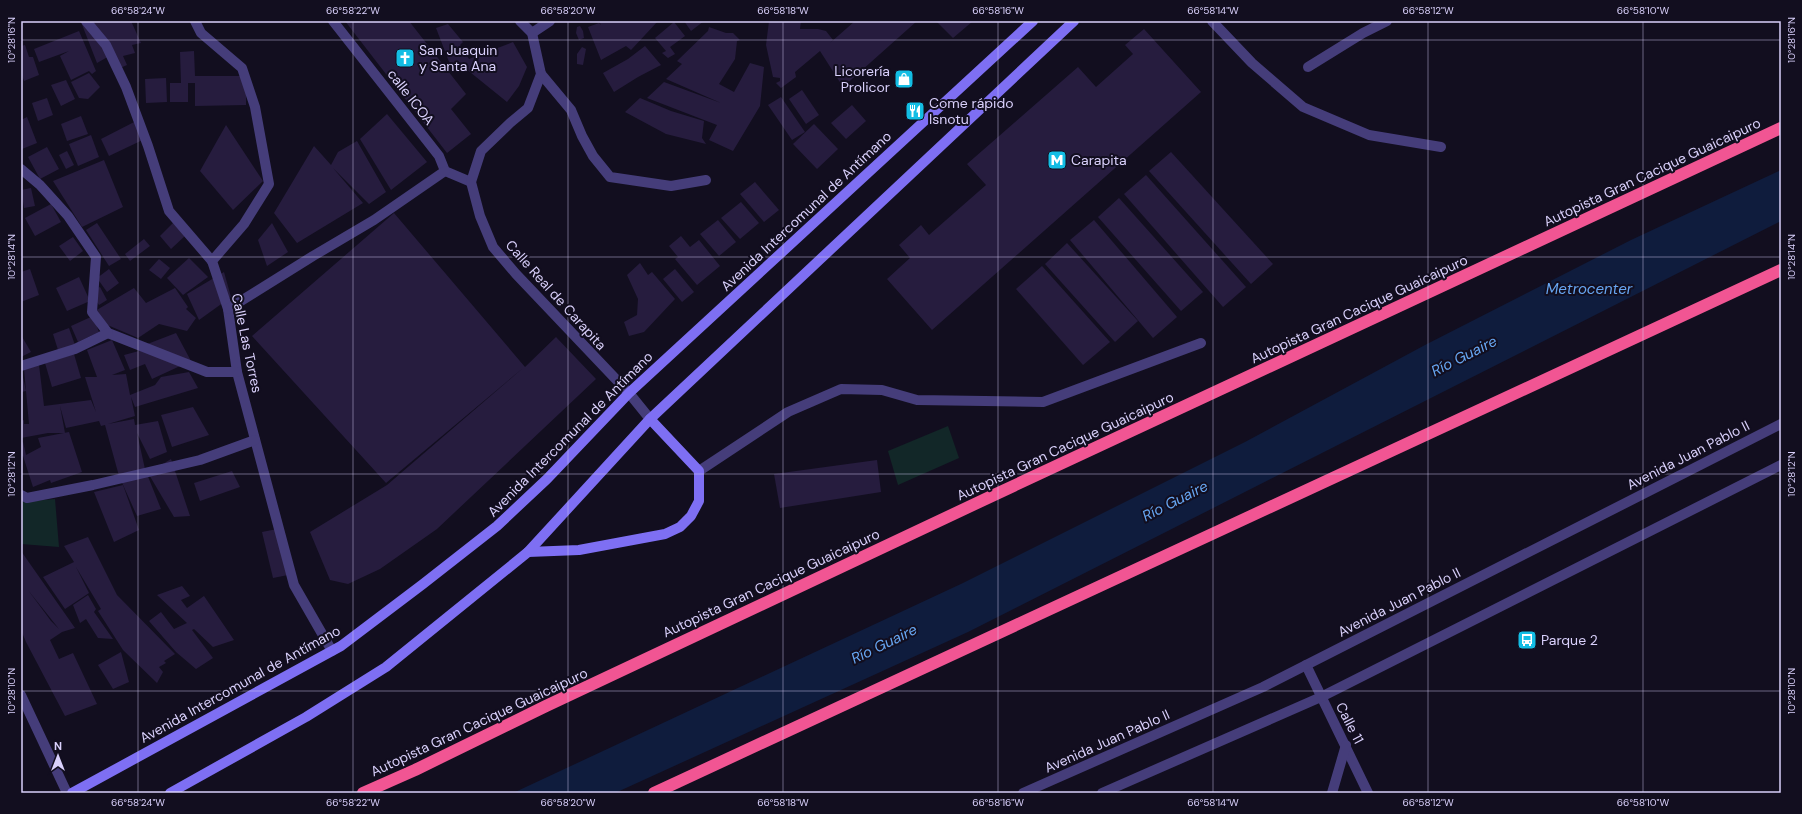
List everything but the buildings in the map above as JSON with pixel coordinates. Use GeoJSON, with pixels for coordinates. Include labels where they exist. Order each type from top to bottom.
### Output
{"type":"FeatureCollection","features":[{"type":"Feature","properties":{"kind":"highway","name":"Autopista Gran Cacique Guaicaipuro"},"geometry":{"type":"LineString","coordinates":[[363,793],[415,770],[553,703],[987,498],[1781,128]]}},
{"type":"Feature","properties":{"kind":"highway"},"geometry":{"type":"LineString","coordinates":[[654,793],[1781,270]]}},
{"type":"Feature","properties":{"kind":"main road","name":"Avenida Intercomunal de Antímano"},"geometry":{"type":"LineString","coordinates":[[72,793],[341,646],[497,526],[547,479],[629,393],[1033,21]]}},
{"type":"Feature","properties":{"kind":"main road"},"geometry":{"type":"LineString","coordinates":[[170,793],[306,717],[386,667],[528,552],[650,419],[1074,21]]}},
{"type":"Feature","properties":{"kind":"main road"},"geometry":{"type":"LineString","coordinates":[[528,552],[579,550],[665,534],[680,527],[691,516],[699,501],[699,470],[650,419]]}},
{"type":"Feature","properties":{"kind":"street"},"geometry":{"type":"LineString","coordinates":[[86,21],[106,45],[126,87],[148,146],[169,211],[212,261],[244,224],[269,184],[255,107],[242,68],[201,33],[195,21]]}},
{"type":"Feature","properties":{"kind":"street","name":"calle ICOA"},"geometry":{"type":"LineString","coordinates":[[333,21],[439,156],[445,171]]}},
{"type":"Feature","properties":{"kind":"street"},"geometry":{"type":"LineString","coordinates":[[520,21],[532,33],[541,74],[570,110],[593,156],[610,177],[671,186],[706,180]]}},
{"type":"Feature","properties":{"kind":"street"},"geometry":{"type":"LineString","coordinates":[[532,33],[550,21]]}},
{"type":"Feature","properties":{"kind":"street"},"geometry":{"type":"LineString","coordinates":[[1212,21],[1252,63],[1303,107],[1369,135],[1441,147]]}},
{"type":"Feature","properties":{"kind":"street"},"geometry":{"type":"LineString","coordinates":[[1308,67],[1363,33],[1387,21]]}},
{"type":"Feature","properties":{"kind":"street"},"geometry":{"type":"LineString","coordinates":[[228,309],[374,220],[445,171],[471,182],[481,151],[528,108],[541,74]]}},
{"type":"Feature","properties":{"kind":"street"},"geometry":{"type":"LineString","coordinates":[[21,169],[40,185],[68,216],[96,257],[92,312],[108,333],[207,372],[237,372]]}},
{"type":"Feature","properties":{"kind":"street","name":"Calle Real de Carapita"},"geometry":{"type":"LineString","coordinates":[[471,182],[480,216],[493,247],[516,274],[629,393],[650,419]]}},
{"type":"Feature","properties":{"kind":"street","name":"Calle Las Torres"},"geometry":{"type":"LineString","coordinates":[[212,261],[228,309],[237,372],[294,585],[332,651]]}},
{"type":"Feature","properties":{"kind":"street"},"geometry":{"type":"LineString","coordinates":[[21,366],[76,349],[108,333]]}},
{"type":"Feature","properties":{"kind":"street"},"geometry":{"type":"LineString","coordinates":[[699,470],[788,412],[841,389],[882,390],[917,400],[1043,402],[1201,343]]}},
{"type":"Feature","properties":{"kind":"street","name":"Avenida Juan Pablo II"},"geometry":{"type":"LineString","coordinates":[[1023,793],[1262,687],[1781,424]]}},
{"type":"Feature","properties":{"kind":"street"},"geometry":{"type":"LineString","coordinates":[[21,495],[27,498],[155,471],[200,460],[255,440]]}},
{"type":"Feature","properties":{"kind":"street"},"geometry":{"type":"LineString","coordinates":[[1102,793],[1321,697],[1781,465]]}},
{"type":"Feature","properties":{"kind":"street","name":"Calle 11"},"geometry":{"type":"LineString","coordinates":[[1306,665],[1368,793]]}},
{"type":"Feature","properties":{"kind":"street"},"geometry":{"type":"LineString","coordinates":[[21,695],[67,793]]}},
{"type":"Feature","properties":{"kind":"street"},"geometry":{"type":"LineString","coordinates":[[1332,793],[1346,746]]}},
{"type":"Feature","properties":{"kind":"green space"},"geometry":{"type":"Polygon","coordinates":[[[948,426],[959,458],[898,485],[888,451],[948,426]]]}},
{"type":"Feature","properties":{"kind":"green space"},"geometry":{"type":"Polygon","coordinates":[[[55,499],[59,547],[21,544],[21,502],[55,499]]]}},
{"type":"Feature","properties":{"kind":"water","name":"Metrocenter"},"geometry":{"type":"Polygon","coordinates":[[[1781,170],[1781,221],[968,632],[615,793],[513,793],[963,583],[1245,442],[1425,345],[1631,240],[1781,170]]]}},
{"type":"Feature","properties":{"kind":"place","name":"San Juaquin y Santa Ana"},"geometry":{"type":"Point","coordinates":[405,58]}},
{"type":"Feature","properties":{"kind":"place","name":"Licorería Prolicor"},"geometry":{"type":"Point","coordinates":[904,79]}},
{"type":"Feature","properties":{"kind":"place","name":"Come rápido Isnotu"},"geometry":{"type":"Point","coordinates":[915,111]}},
{"type":"Feature","properties":{"kind":"place","name":"Carapita"},"geometry":{"type":"Point","coordinates":[1057,160]}},
{"type":"Feature","properties":{"kind":"place","name":"Parque 2"},"geometry":{"type":"Point","coordinates":[1527,640]}},
{"type":"Feature","properties":{"kind":"water label","name":"Río Guaire"},"geometry":{"type":"Point","coordinates":[1464,356]}},
{"type":"Feature","properties":{"kind":"water label","name":"Río Guaire"},"geometry":{"type":"Point","coordinates":[1175,501]}},
{"type":"Feature","properties":{"kind":"water label","name":"Río Guaire"},"geometry":{"type":"Point","coordinates":[884,644]}}]}
